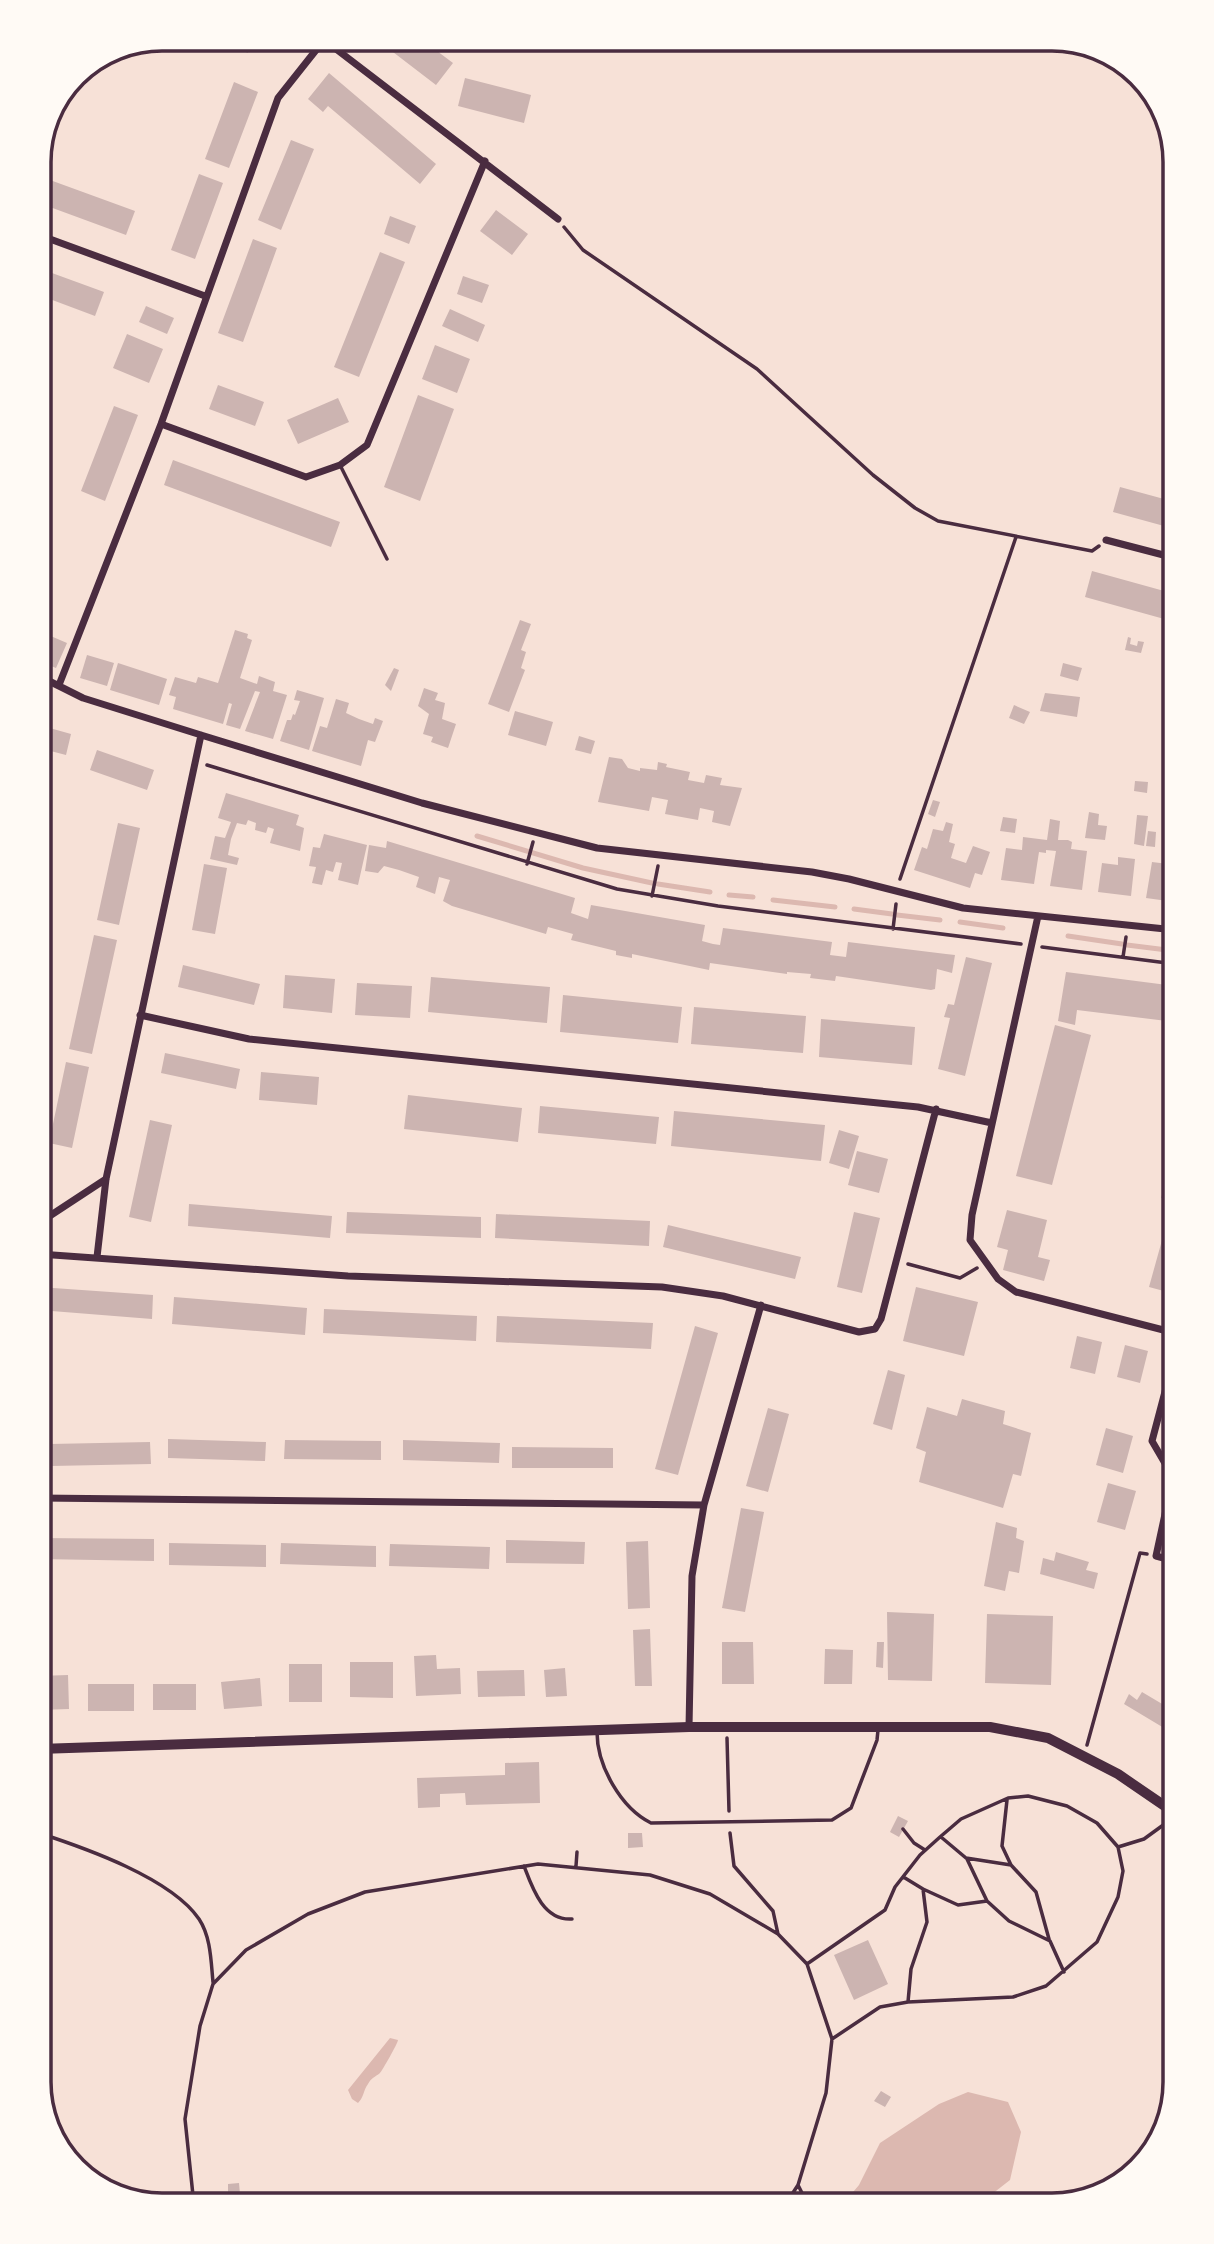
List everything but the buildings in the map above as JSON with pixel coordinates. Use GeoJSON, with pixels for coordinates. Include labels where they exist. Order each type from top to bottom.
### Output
{"type":"FeatureCollection","features":[{"type":"Feature","properties":{"kind":"street"},"geometry":{"type":"LineString","coordinates":[[59,685],[160,424],[278,98],[315,51]]}},
{"type":"Feature","properties":{"kind":"street"},"geometry":{"type":"LineString","coordinates":[[340,51],[558,219]]}},
{"type":"Feature","properties":{"kind":"street"},"geometry":{"type":"LineString","coordinates":[[160,424],[306,477],[340,465],[367,446],[485,161]]}},
{"type":"Feature","properties":{"kind":"street"},"geometry":{"type":"LineString","coordinates":[[51,239],[205,296]]}},
{"type":"Feature","properties":{"kind":"street"},"geometry":{"type":"LineString","coordinates":[[1106,540],[1163,555]]}},
{"type":"Feature","properties":{"kind":"street"},"geometry":{"type":"LineString","coordinates":[[51,682],[103,705],[422,803],[597,848],[812,872],[963,908],[1163,929]]}},
{"type":"Feature","properties":{"kind":"street"},"geometry":{"type":"LineString","coordinates":[[97,1256],[106,1179],[201,735]]}},
{"type":"Feature","properties":{"kind":"street"},"geometry":{"type":"LineString","coordinates":[[1038,916],[972,1215],[970,1240],[998,1279],[1016,1292],[1163,1330]]}},
{"type":"Feature","properties":{"kind":"street"},"geometry":{"type":"LineString","coordinates":[[140,1015],[249,1039],[936,1109],[992,1123]]}},
{"type":"Feature","properties":{"kind":"street"},"geometry":{"type":"LineString","coordinates":[[51,1254],[348,1276],[662,1287],[761,1305],[859,1332],[875,1329],[881,1319],[936,1109]]}},
{"type":"Feature","properties":{"kind":"street"},"geometry":{"type":"LineString","coordinates":[[51,1215],[106,1179]]}},
{"type":"Feature","properties":{"kind":"street"},"geometry":{"type":"LineString","coordinates":[[689,1727],[692,1576],[704,1505],[761,1305]]}},
{"type":"Feature","properties":{"kind":"street"},"geometry":{"type":"LineString","coordinates":[[1163,1399],[1152,1441],[1163,1459]]}},
{"type":"Feature","properties":{"kind":"street"},"geometry":{"type":"LineString","coordinates":[[51,1498],[704,1505]]}},
{"type":"Feature","properties":{"kind":"street"},"geometry":{"type":"LineString","coordinates":[[1163,1527],[1156,1556],[1163,1558]]}},
{"type":"Feature","properties":{"kind":"street"},"geometry":{"type":"LineString","coordinates":[[51,1749],[597,1729],[990,1727],[1048,1738],[1118,1774],[1163,1804]]}},
{"type":"Feature","properties":{"kind":"lane"},"geometry":{"type":"LineString","coordinates":[[340,465],[387,559]]}},
{"type":"Feature","properties":{"kind":"lane"},"geometry":{"type":"LineString","coordinates":[[597,1729],[601,1760],[635,1815],[652,1823],[832,1820],[851,1808],[877,1740],[878,1726]]}},
{"type":"Feature","properties":{"kind":"path"},"geometry":{"type":"LineString","coordinates":[[558,219],[583,250],[757,369],[873,475],[915,508],[938,521],[1092,551],[1106,540]]}},
{"type":"Feature","properties":{"kind":"path"},"geometry":{"type":"LineString","coordinates":[[896,891],[1016,537]]}},
{"type":"Feature","properties":{"kind":"path"},"geometry":{"type":"LineString","coordinates":[[196,759],[212,767],[527,864],[653,893],[893,929],[1163,962]]}},
{"type":"Feature","properties":{"kind":"path"},"geometry":{"type":"LineString","coordinates":[[527,864],[532,845]]}},
{"type":"Feature","properties":{"kind":"path"},"geometry":{"type":"LineString","coordinates":[[653,893],[656,877]]}},
{"type":"Feature","properties":{"kind":"path"},"geometry":{"type":"LineString","coordinates":[[893,929],[895,908]]}},
{"type":"Feature","properties":{"kind":"path"},"geometry":{"type":"LineString","coordinates":[[1123,955],[1125,938]]}},
{"type":"Feature","properties":{"kind":"path"},"geometry":{"type":"LineString","coordinates":[[896,1261],[960,1278],[986,1262]]}},
{"type":"Feature","properties":{"kind":"path"},"geometry":{"type":"LineString","coordinates":[[1084,1756],[1140,1553],[1156,1556]]}},
{"type":"Feature","properties":{"kind":"path"},"geometry":{"type":"LineString","coordinates":[[727,1727],[729,1822],[734,1866],[773,1911],[778,1934]]}},
{"type":"Feature","properties":{"kind":"path"},"geometry":{"type":"LineString","coordinates":[[807,1964],[885,1910],[895,1887],[925,1850],[961,1819],[1008,1798],[1028,1797],[1067,1806],[1097,1823],[1118,1847],[1123,1871],[1118,1897],[1097,1942],[1046,1986],[1013,1997],[880,2007],[832,2039]]}},
{"type":"Feature","properties":{"kind":"path"},"geometry":{"type":"LineString","coordinates":[[1008,1798],[1002,1846],[1011,1865],[1036,1892],[1050,1941],[1064,1972]]}},
{"type":"Feature","properties":{"kind":"path"},"geometry":{"type":"LineString","coordinates":[[1118,1847],[1144,1839],[1163,1826]]}},
{"type":"Feature","properties":{"kind":"path"},"geometry":{"type":"LineString","coordinates":[[903,1829],[914,1843],[925,1850]]}},
{"type":"Feature","properties":{"kind":"path"},"geometry":{"type":"LineString","coordinates":[[51,1837],[81,1846],[164,1887],[199,1920],[210,1950],[213,1984],[200,2026],[185,2119],[193,2193]]}},
{"type":"Feature","properties":{"kind":"path"},"geometry":{"type":"LineString","coordinates":[[940,1837],[966,1858],[987,1901],[1009,1921],[1050,1941]]}},
{"type":"Feature","properties":{"kind":"path"},"geometry":{"type":"LineString","coordinates":[[576,1866],[577,1852]]}},
{"type":"Feature","properties":{"kind":"path"},"geometry":{"type":"LineString","coordinates":[[966,1858],[1011,1865]]}},
{"type":"Feature","properties":{"kind":"path"},"geometry":{"type":"LineString","coordinates":[[213,1984],[246,1950],[308,1913],[365,1892],[524,1866],[576,1866],[650,1875],[710,1894],[778,1934],[807,1964],[832,2039],[826,2093],[798,2185],[793,2193]]}},
{"type":"Feature","properties":{"kind":"path"},"geometry":{"type":"LineString","coordinates":[[524,1866],[537,1900],[564,1920],[572,1919]]}},
{"type":"Feature","properties":{"kind":"path"},"geometry":{"type":"LineString","coordinates":[[904,1878],[958,1905],[987,1901]]}},
{"type":"Feature","properties":{"kind":"path"},"geometry":{"type":"LineString","coordinates":[[908,2003],[911,1969],[927,1922],[923,1889]]}},
{"type":"Feature","properties":{"kind":"path"},"geometry":{"type":"LineString","coordinates":[[798,2185],[802,2193]]}},
{"type":"Feature","properties":{"kind":"shaded area"},"geometry":{"type":"Polygon","coordinates":[[[390,2038],[398,2040],[380,2073],[369,2082],[358,2103],[352,2099],[348,2090],[390,2038]]]}},
{"type":"Feature","properties":{"kind":"shaded area"},"geometry":{"type":"Polygon","coordinates":[[[968,2092],[1008,2102],[1021,2132],[1010,2180],[993,2193],[852,2193],[880,2143],[939,2104],[968,2092]]]}},
{"type":"Feature","properties":{"kind":"waterway"},"geometry":{"type":"LineString","coordinates":[[477,836],[583,868],[652,883]]}},
{"type":"Feature","properties":{"kind":"waterway"},"geometry":{"type":"LineString","coordinates":[[658,884],[710,892]]}},
{"type":"Feature","properties":{"kind":"waterway"},"geometry":{"type":"LineString","coordinates":[[729,895],[753,897]]}},
{"type":"Feature","properties":{"kind":"waterway"},"geometry":{"type":"LineString","coordinates":[[773,900],[835,907]]}},
{"type":"Feature","properties":{"kind":"waterway"},"geometry":{"type":"LineString","coordinates":[[854,909],[892,914]]}},
{"type":"Feature","properties":{"kind":"waterway"},"geometry":{"type":"LineString","coordinates":[[897,915],[940,920]]}},
{"type":"Feature","properties":{"kind":"waterway"},"geometry":{"type":"LineString","coordinates":[[960,922],[1003,928]]}},
{"type":"Feature","properties":{"kind":"waterway"},"geometry":{"type":"LineString","coordinates":[[1068,936],[1122,944]]}},
{"type":"Feature","properties":{"kind":"waterway"},"geometry":{"type":"LineString","coordinates":[[1127,945],[1163,950]]}}]}
